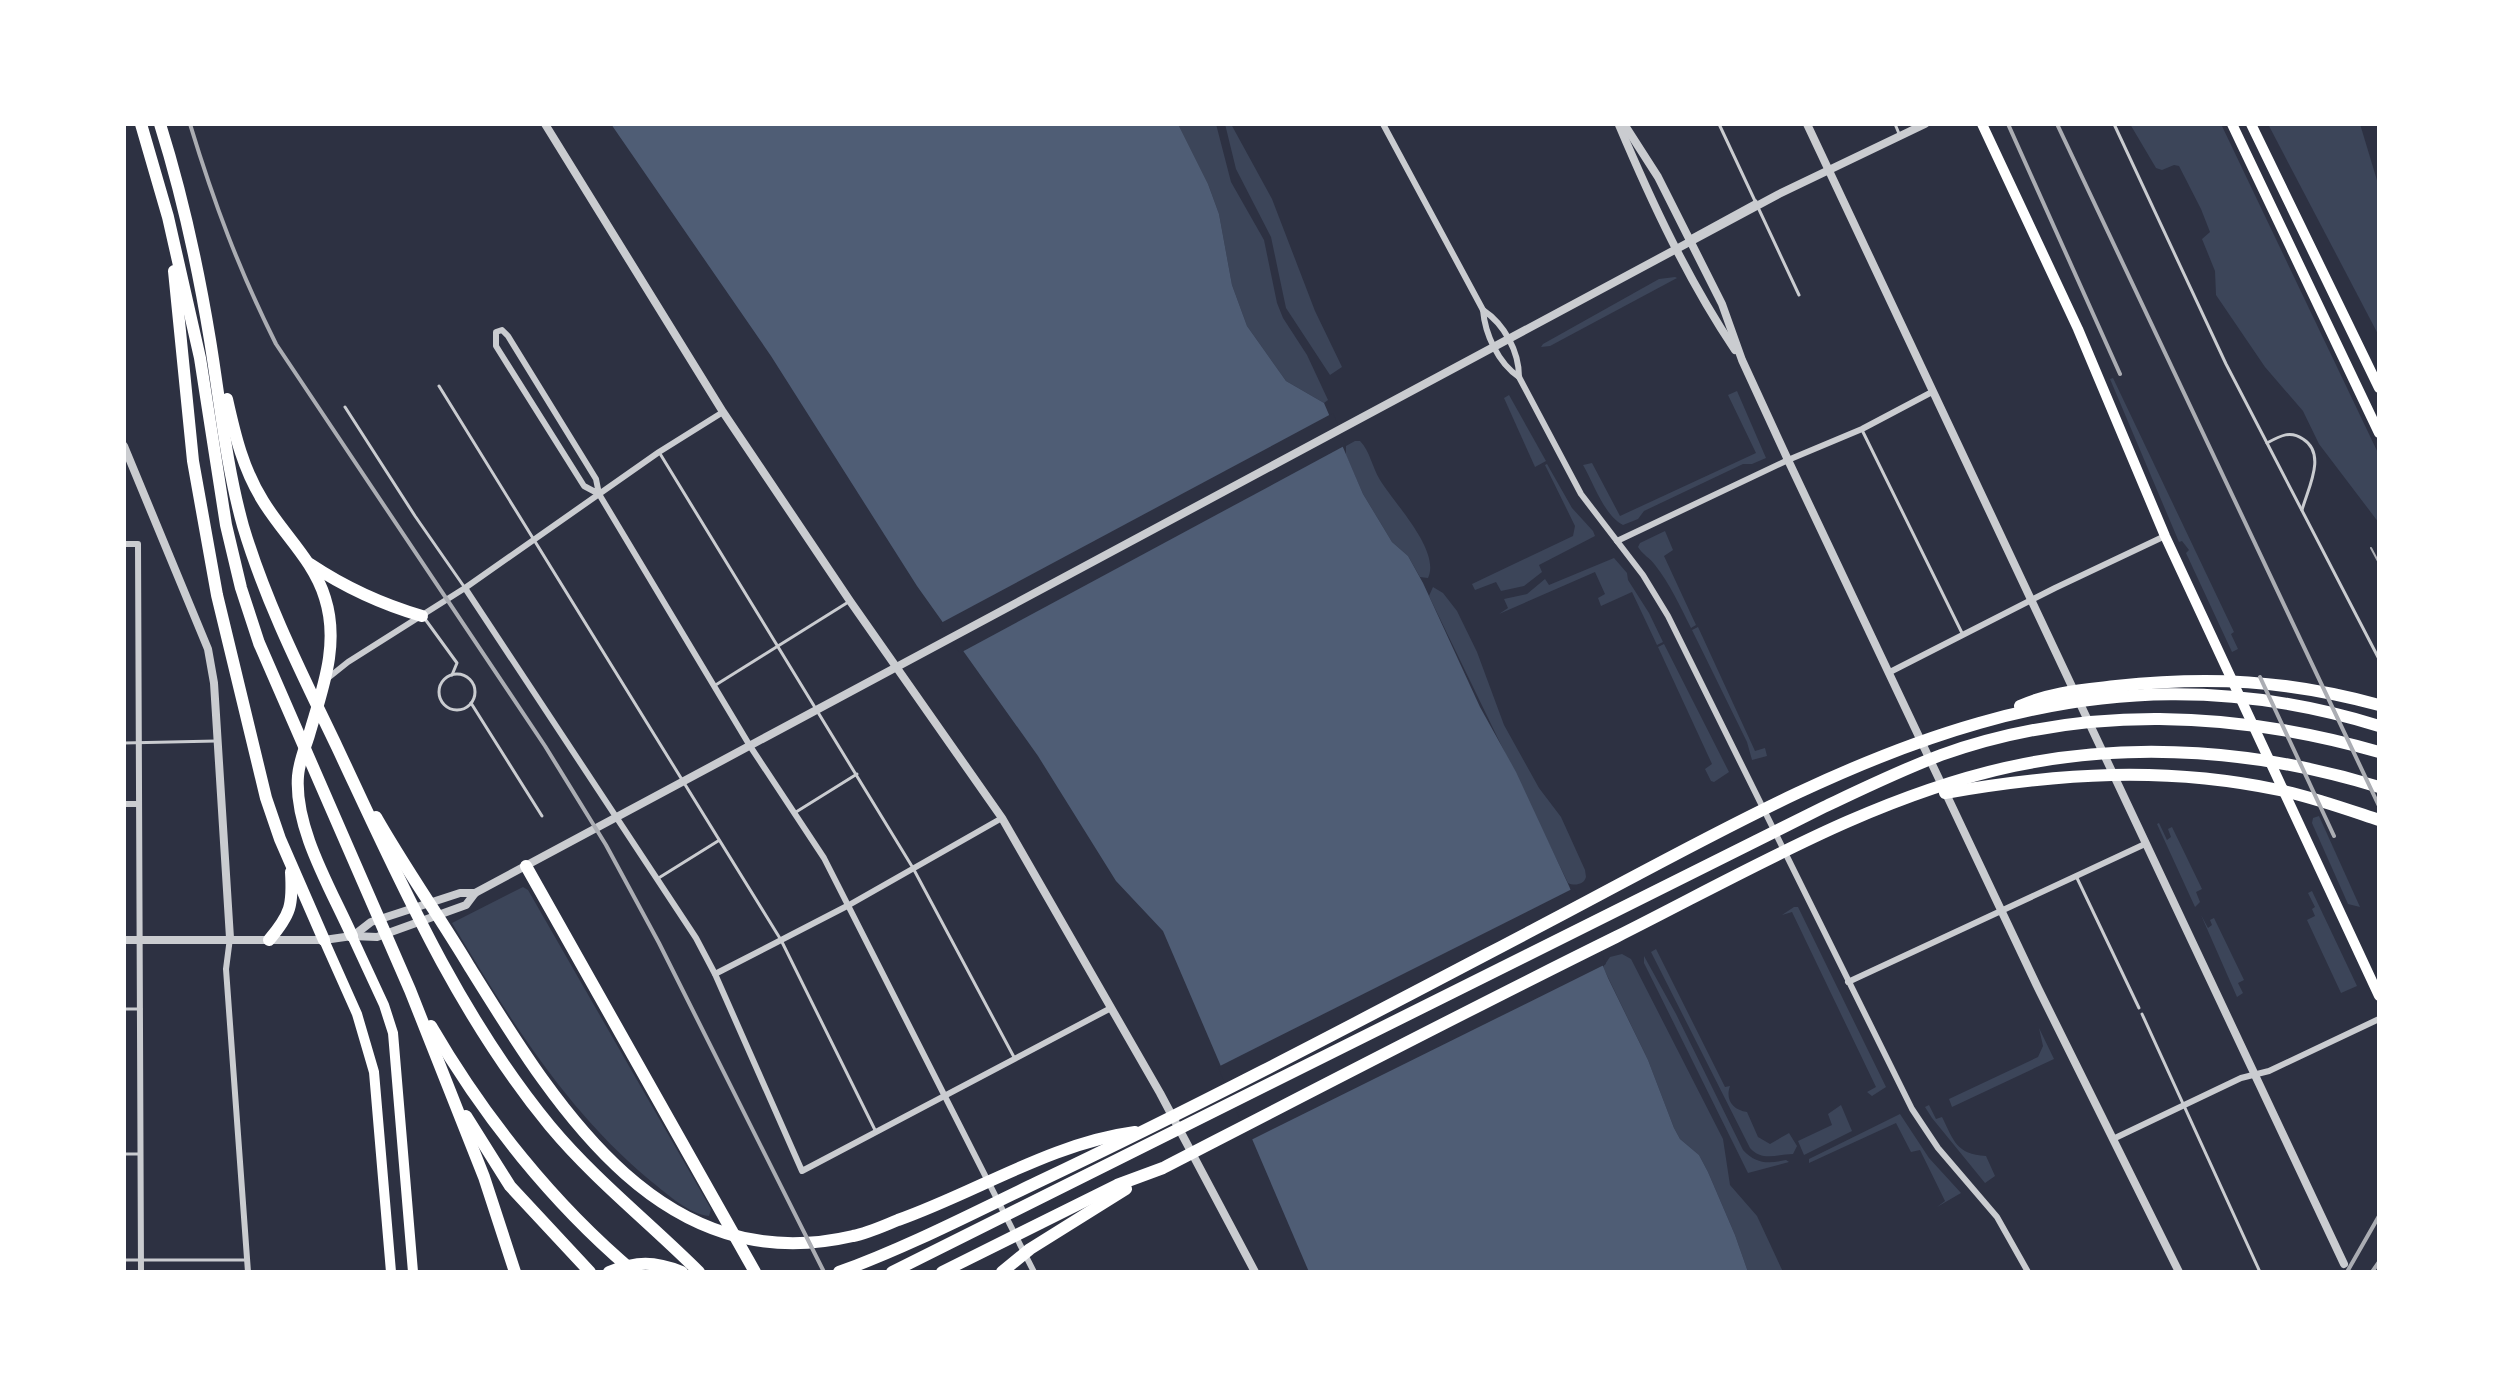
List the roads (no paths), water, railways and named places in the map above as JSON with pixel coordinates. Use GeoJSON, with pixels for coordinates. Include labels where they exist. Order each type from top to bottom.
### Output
{"type":"FeatureCollection","features":[{"type":"Feature","properties":{"kind":"highway"},"geometry":{"type":"LineString","coordinates":[[141,124],[168,217],[200,358],[214,456],[241,588],[279,692],[449,1085],[515,1272]]}},
{"type":"Feature","properties":{"kind":"highway"},"geometry":{"type":"LineString","coordinates":[[160,124],[197,271],[242,523],[291,655],[387,858],[449,978],[515,1081],[551,1128],[594,1174],[699,1272]]}},
{"type":"Feature","properties":{"kind":"highway"},"geometry":{"type":"LineString","coordinates":[[168,217],[193,461],[205,536],[260,776],[274,821],[324,940]]}},
{"type":"Feature","properties":{"kind":"highway"},"geometry":{"type":"LineString","coordinates":[[209,338],[237,445],[248,474],[264,504],[309,563],[325,597],[331,626],[331,654],[298,776],[301,816],[359,934]]}},
{"type":"Feature","properties":{"kind":"highway"},"geometry":{"type":"LineString","coordinates":[[309,563],[341,585],[422,616]]}},
{"type":"Feature","properties":{"kind":"highway"},"geometry":{"type":"LineString","coordinates":[[2000,716],[2043,695],[2191,679],[2242,680],[2295,686],[2379,705]]}},
{"type":"Feature","properties":{"kind":"highway"},"geometry":{"type":"LineString","coordinates":[[839,1272],[930,1233],[1146,1131],[1773,805],[1916,742],[2000,716],[2083,699],[2132,694],[2186,694],[2283,703],[2379,726]]}},
{"type":"Feature","properties":{"kind":"highway"},"geometry":{"type":"LineString","coordinates":[[892,1272],[1824,807],[1942,755],[1984,742],[2074,723],[2169,718],[2264,726],[2379,752]]}},
{"type":"Feature","properties":{"kind":"highway"},"geometry":{"type":"LineString","coordinates":[[337,747],[382,828],[513,1035],[570,1114],[615,1164],[659,1202],[700,1225],[767,1243],[807,1243],[856,1236],[1103,1136],[1146,1131]]}},
{"type":"Feature","properties":{"kind":"highway"},"geometry":{"type":"LineString","coordinates":[[1002,1272],[1072,1221],[1163,1168],[1442,1023],[1837,827],[1895,803],[2012,766],[2094,754],[2140,752],[2228,755],[2265,760],[2379,787]]}},
{"type":"Feature","properties":{"kind":"highway"},"geometry":{"type":"LineString","coordinates":[[1895,803],[2006,782],[2073,775],[2142,773],[2193,776],[2282,791],[2379,820]]}},
{"type":"Feature","properties":{"kind":"highway"},"geometry":{"type":"LineString","coordinates":[[269,940],[290,910],[290,860]]}},
{"type":"Feature","properties":{"kind":"highway"},"geometry":{"type":"LineString","coordinates":[[526,866],[755,1272]]}},
{"type":"Feature","properties":{"kind":"highway"},"geometry":{"type":"LineString","coordinates":[[410,990],[439,1039],[503,1133],[610,1252],[634,1272]]}},
{"type":"Feature","properties":{"kind":"highway"},"geometry":{"type":"LineString","coordinates":[[449,1085],[510,1186],[587,1269]]}},
{"type":"Feature","properties":{"kind":"highway"},"geometry":{"type":"LineString","coordinates":[[942,1272],[1117,1185],[1163,1168]]}},
{"type":"Feature","properties":{"kind":"highway"},"geometry":{"type":"LineString","coordinates":[[609,1272],[647,1262],[660,1263],[682,1272]]}},
{"type":"Feature","properties":{"kind":"main road"},"geometry":{"type":"LineString","coordinates":[[1982,124],[2078,329],[2165,536],[2379,996]]}},
{"type":"Feature","properties":{"kind":"main road"},"geometry":{"type":"LineString","coordinates":[[2232,124],[2379,433]]}},
{"type":"Feature","properties":{"kind":"main road"},"geometry":{"type":"LineString","coordinates":[[2251,124],[2379,388]]}},
{"type":"Feature","properties":{"kind":"main road"},"geometry":{"type":"LineString","coordinates":[[359,934],[393,1033],[413,1272]]}},
{"type":"Feature","properties":{"kind":"main road"},"geometry":{"type":"LineString","coordinates":[[324,940],[357,1014],[374,1072],[391,1272]]}},
{"type":"Feature","properties":{"kind":"street"},"geometry":{"type":"LineString","coordinates":[[545,124],[723,412],[1002,818],[1199,1164],[1255,1272]]}},
{"type":"Feature","properties":{"kind":"street"},"geometry":{"type":"LineString","coordinates":[[1383,124],[1483,310],[1484,327],[1506,369],[1519,377]]}},
{"type":"Feature","properties":{"kind":"street"},"geometry":{"type":"LineString","coordinates":[[1622,124],[1658,177],[1722,304],[1742,360],[1788,460],[2002,912],[2179,1272]]}},
{"type":"Feature","properties":{"kind":"street"},"geometry":{"type":"LineString","coordinates":[[1622,124],[1643,182],[1707,309],[1742,360]]}},
{"type":"Feature","properties":{"kind":"street"},"geometry":{"type":"LineString","coordinates":[[1807,124],[2344,1264]]}},
{"type":"Feature","properties":{"kind":"street"},"geometry":{"type":"LineString","coordinates":[[124,940],[324,940],[359,934],[377,937],[466,905],[475,893],[1779,194],[1925,124]]}},
{"type":"Feature","properties":{"kind":"street"},"geometry":{"type":"LineString","coordinates":[[1483,310],[1497,319],[1519,360],[1519,377],[1581,494],[1643,575],[1668,616],[1922,1126],[1997,1217],[2028,1272]]}},
{"type":"Feature","properties":{"kind":"street"},"geometry":{"type":"LineString","coordinates":[[599,494],[584,486],[496,346],[496,332],[502,330],[508,336],[596,479],[599,494],[750,746],[824,858],[1034,1272]]}},
{"type":"Feature","properties":{"kind":"street"},"geometry":{"type":"LineString","coordinates":[[1617,541],[1788,460],[1862,429],[1932,392]]}},
{"type":"Feature","properties":{"kind":"street"},"geometry":{"type":"LineString","coordinates":[[325,680],[350,660],[465,588],[659,452],[723,412]]}},
{"type":"Feature","properties":{"kind":"street"},"geometry":{"type":"LineString","coordinates":[[124,446],[208,649],[214,683],[230,938],[226,969],[248,1272]]}},
{"type":"Feature","properties":{"kind":"street"},"geometry":{"type":"LineString","coordinates":[[1890,672],[2165,536]]}},
{"type":"Feature","properties":{"kind":"street"},"geometry":{"type":"LineString","coordinates":[[124,544],[138,544],[141,1272]]}},
{"type":"Feature","properties":{"kind":"street"},"geometry":{"type":"LineString","coordinates":[[465,588],[696,938],[802,1171],[1111,1008]]}},
{"type":"Feature","properties":{"kind":"street"},"geometry":{"type":"LineString","coordinates":[[124,804],[139,804]]}},
{"type":"Feature","properties":{"kind":"street"},"geometry":{"type":"LineString","coordinates":[[715,974],[849,905],[1002,818]]}},
{"type":"Feature","properties":{"kind":"street"},"geometry":{"type":"LineString","coordinates":[[1848,982],[2145,844]]}},
{"type":"Feature","properties":{"kind":"street"},"geometry":{"type":"LineString","coordinates":[[359,934],[371,922],[442,898],[475,893]]}},
{"type":"Feature","properties":{"kind":"street"},"geometry":{"type":"LineString","coordinates":[[2113,1139],[2241,1078],[2331,1044],[2379,1019]]}},
{"type":"Feature","properties":{"kind":"lane"},"geometry":{"type":"LineString","coordinates":[[1719,124],[1799,295]]}},
{"type":"Feature","properties":{"kind":"lane"},"geometry":{"type":"LineString","coordinates":[[1895,124],[1900,136]]}},
{"type":"Feature","properties":{"kind":"lane"},"geometry":{"type":"LineString","coordinates":[[2114,124],[2266,443],[2379,659]]}},
{"type":"Feature","properties":{"kind":"lane"},"geometry":{"type":"LineString","coordinates":[[1689,238],[1756,201]]}},
{"type":"Feature","properties":{"kind":"lane"},"geometry":{"type":"LineString","coordinates":[[439,386],[681,783],[781,940],[876,1132]]}},
{"type":"Feature","properties":{"kind":"lane"},"geometry":{"type":"LineString","coordinates":[[345,407],[465,588]]}},
{"type":"Feature","properties":{"kind":"lane"},"geometry":{"type":"LineString","coordinates":[[1862,429],[1964,636]]}},
{"type":"Feature","properties":{"kind":"lane"},"geometry":{"type":"LineString","coordinates":[[2266,443],[2292,434],[2312,447],[2315,464],[2302,510]]}},
{"type":"Feature","properties":{"kind":"lane"},"geometry":{"type":"LineString","coordinates":[[659,452],[913,868],[1015,1059]]}},
{"type":"Feature","properties":{"kind":"lane"},"geometry":{"type":"LineString","coordinates":[[714,686],[850,601]]}},
{"type":"Feature","properties":{"kind":"lane"},"geometry":{"type":"LineString","coordinates":[[422,616],[457,663],[452,675],[442,684],[440,697],[453,710],[460,710],[471,703],[475,691],[470,680],[452,675]]}},
{"type":"Feature","properties":{"kind":"lane"},"geometry":{"type":"LineString","coordinates":[[471,703],[542,816]]}},
{"type":"Feature","properties":{"kind":"lane"},"geometry":{"type":"LineString","coordinates":[[124,743],[218,741]]}},
{"type":"Feature","properties":{"kind":"lane"},"geometry":{"type":"LineString","coordinates":[[793,814],[857,774]]}},
{"type":"Feature","properties":{"kind":"lane"},"geometry":{"type":"LineString","coordinates":[[657,879],[718,841]]}},
{"type":"Feature","properties":{"kind":"lane"},"geometry":{"type":"LineString","coordinates":[[2077,877],[2139,1008]]}},
{"type":"Feature","properties":{"kind":"lane"},"geometry":{"type":"LineString","coordinates":[[124,1009],[141,1009]]}},
{"type":"Feature","properties":{"kind":"lane"},"geometry":{"type":"LineString","coordinates":[[2142,1014],[2260,1272]]}},
{"type":"Feature","properties":{"kind":"lane"},"geometry":{"type":"LineString","coordinates":[[124,1154],[141,1154]]}},
{"type":"Feature","properties":{"kind":"lane"},"geometry":{"type":"LineString","coordinates":[[124,1260],[248,1260]]}},
{"type":"Feature","properties":{"kind":"tram line"},"geometry":{"type":"LineString","coordinates":[[2371,548],[2379,563]]}},
{"type":"Feature","properties":{"kind":"railway"},"geometry":{"type":"LineString","coordinates":[[190,124],[228,236],[276,344],[545,746],[606,845],[659,943],[824,1272]]}},
{"type":"Feature","properties":{"kind":"railway"},"geometry":{"type":"LineString","coordinates":[[2008,124],[2120,374]]}},
{"type":"Feature","properties":{"kind":"railway"},"geometry":{"type":"LineString","coordinates":[[2057,124],[2379,806]]}},
{"type":"Feature","properties":{"kind":"railway"},"geometry":{"type":"LineString","coordinates":[[2260,677],[2334,836]]}},
{"type":"Feature","properties":{"kind":"railway"},"geometry":{"type":"LineString","coordinates":[[2347,1272],[2379,1216]]}},
{"type":"Feature","properties":{"kind":"railway"},"geometry":{"type":"LineString","coordinates":[[2372,1272],[2379,1262]]}}]}
